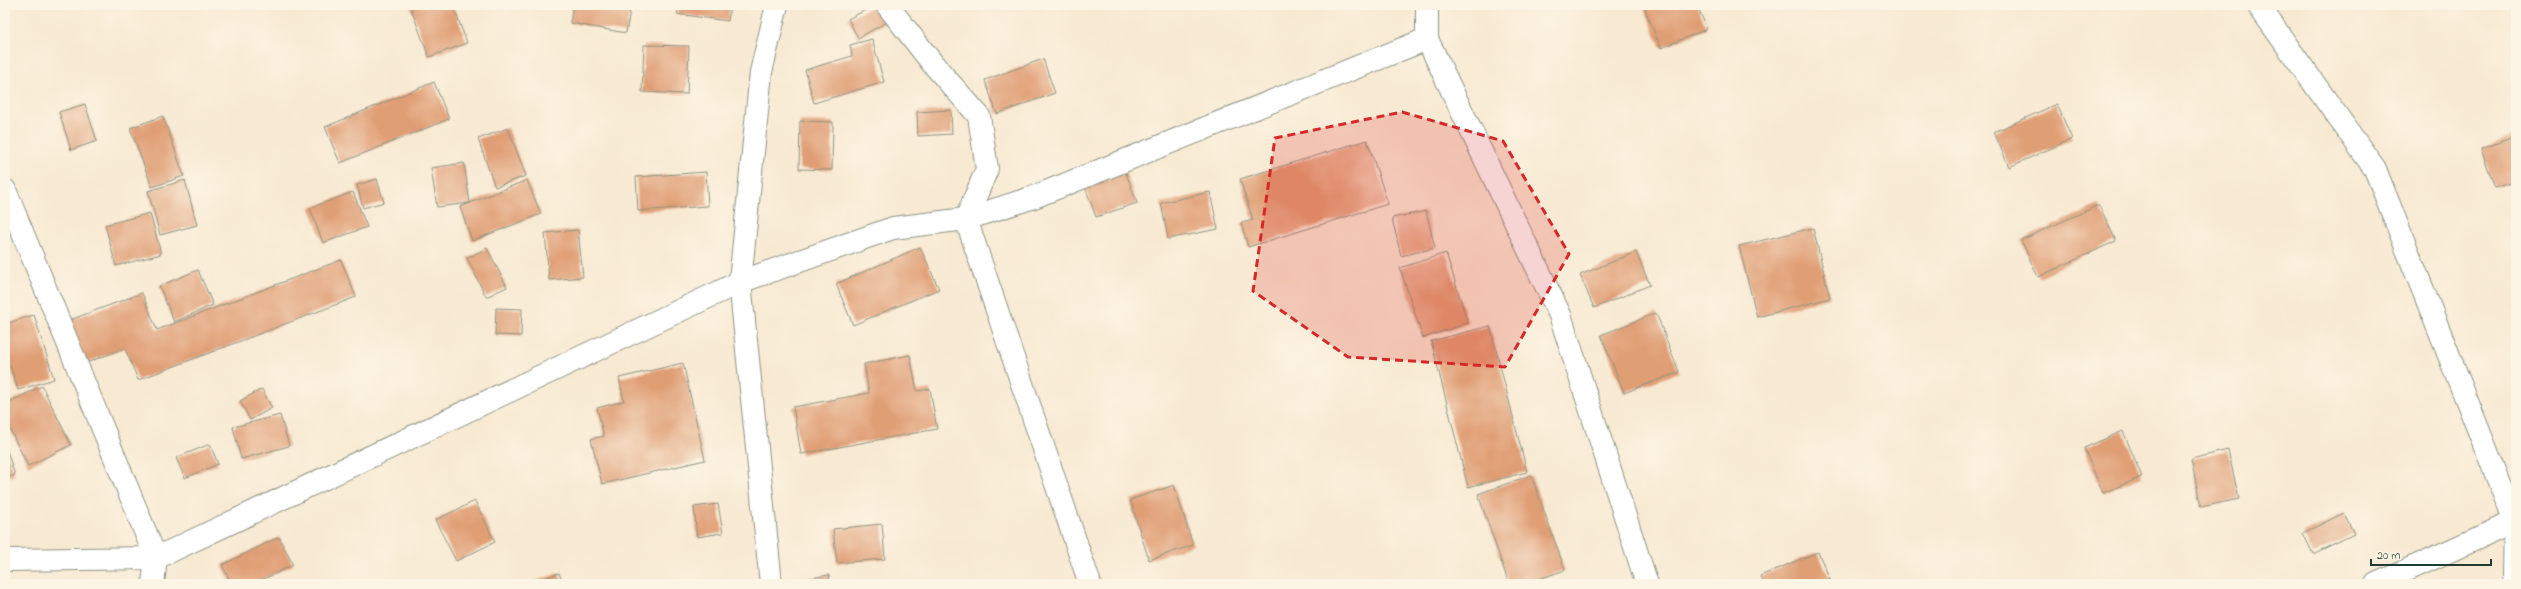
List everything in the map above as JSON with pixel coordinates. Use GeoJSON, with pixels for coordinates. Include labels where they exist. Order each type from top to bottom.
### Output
{"type":"FeatureCollection","features":[{"type":"Feature","properties":{"kind":"street"},"geometry":{"type":"LineString","coordinates":[[771,584],[740,282],[760,72],[777,5]]}},
{"type":"Feature","properties":{"kind":"street"},"geometry":{"type":"LineString","coordinates":[[887,5],[933,64],[979,116],[987,169],[966,219],[1090,584]]}},
{"type":"Feature","properties":{"kind":"street"},"geometry":{"type":"LineString","coordinates":[[1428,5],[1427,39],[1560,315],[1647,584]]}},
{"type":"Feature","properties":{"kind":"street"},"geometry":{"type":"LineString","coordinates":[[2258,5],[2375,169],[2516,522],[2514,575],[2516,584]]}},
{"type":"Feature","properties":{"kind":"street"},"geometry":{"type":"LineString","coordinates":[[5,560],[156,558],[740,282],[893,228],[966,219],[1034,196],[1427,39]]}},
{"type":"Feature","properties":{"kind":"street"},"geometry":{"type":"LineString","coordinates":[[5,190],[156,558],[153,584]]}},
{"type":"Feature","properties":{"kind":"street"},"geometry":{"type":"LineString","coordinates":[[2376,584],[2516,522]]}},
{"type":"Feature","properties":{"kind":"highlighted area"},"geometry":{"type":"Polygon","coordinates":[[[1402,112],[1503,141],[1569,254],[1505,367],[1348,357],[1253,291],[1275,138],[1402,112]]]}},
{"type":"Feature","properties":{"kind":"building"},"geometry":{"type":"Polygon","coordinates":[[[453,5],[467,43],[429,57],[410,6],[453,5]]]}},
{"type":"Feature","properties":{"kind":"building"},"geometry":{"type":"Polygon","coordinates":[[[573,5],[631,5],[626,33],[570,23],[573,5]]]}},
{"type":"Feature","properties":{"kind":"building"},"geometry":{"type":"Polygon","coordinates":[[[679,5],[730,5],[728,21],[677,14],[679,5]]]}},
{"type":"Feature","properties":{"kind":"building"},"geometry":{"type":"Polygon","coordinates":[[[875,5],[878,5],[887,22],[858,38],[848,19],[875,5]]]}},
{"type":"Feature","properties":{"kind":"building"},"geometry":{"type":"Polygon","coordinates":[[[1643,5],[1697,5],[1707,29],[1661,48],[1643,5]]]}},
{"type":"Feature","properties":{"kind":"building"},"geometry":{"type":"Polygon","coordinates":[[[872,39],[884,82],[814,103],[805,70],[852,56],[850,45],[872,39]]]}},
{"type":"Feature","properties":{"kind":"building"},"geometry":{"type":"Polygon","coordinates":[[[644,45],[689,46],[687,94],[642,92],[644,45]]]}},
{"type":"Feature","properties":{"kind":"building"},"geometry":{"type":"Polygon","coordinates":[[[1043,59],[1055,93],[997,114],[985,80],[1043,59]]]}},
{"type":"Feature","properties":{"kind":"building"},"geometry":{"type":"Polygon","coordinates":[[[434,82],[449,119],[340,163],[325,127],[434,82]]]}},
{"type":"Feature","properties":{"kind":"building"},"geometry":{"type":"Polygon","coordinates":[[[85,104],[97,141],[71,150],[59,112],[85,104]]]}},
{"type":"Feature","properties":{"kind":"building"},"geometry":{"type":"Polygon","coordinates":[[[2057,104],[2072,139],[2009,167],[1994,132],[2057,104]]]}},
{"type":"Feature","properties":{"kind":"building"},"geometry":{"type":"Polygon","coordinates":[[[951,110],[952,134],[918,136],[917,112],[951,110]]]}},
{"type":"Feature","properties":{"kind":"building"},"geometry":{"type":"Polygon","coordinates":[[[163,116],[184,176],[152,187],[130,128],[163,116]]]}},
{"type":"Feature","properties":{"kind":"building"},"geometry":{"type":"Polygon","coordinates":[[[800,121],[833,122],[832,170],[799,169],[800,121]]]}},
{"type":"Feature","properties":{"kind":"building"},"geometry":{"type":"Polygon","coordinates":[[[508,128],[526,176],[495,187],[478,139],[508,128]]]}},
{"type":"Feature","properties":{"kind":"building"},"geometry":{"type":"Polygon","coordinates":[[[2516,136],[2516,181],[2495,188],[2481,149],[2516,136]]]}},
{"type":"Feature","properties":{"kind":"building"},"geometry":{"type":"Polygon","coordinates":[[[1367,140],[1388,204],[1248,247],[1241,223],[1253,220],[1240,179],[1367,140]]]}},
{"type":"Feature","properties":{"kind":"building"},"geometry":{"type":"Polygon","coordinates":[[[464,163],[470,203],[437,207],[431,168],[464,163]]]}},
{"type":"Feature","properties":{"kind":"building"},"geometry":{"type":"Polygon","coordinates":[[[706,172],[708,206],[638,211],[636,177],[706,172]]]}},
{"type":"Feature","properties":{"kind":"building"},"geometry":{"type":"Polygon","coordinates":[[[1126,173],[1137,203],[1096,217],[1085,187],[1126,173]]]}},
{"type":"Feature","properties":{"kind":"building"},"geometry":{"type":"Polygon","coordinates":[[[377,179],[384,202],[363,208],[357,185],[377,179]]]}},
{"type":"Feature","properties":{"kind":"building"},"geometry":{"type":"Polygon","coordinates":[[[185,180],[197,225],[160,235],[148,191],[185,180]]]}},
{"type":"Feature","properties":{"kind":"building"},"geometry":{"type":"Polygon","coordinates":[[[527,180],[541,214],[472,241],[460,207],[527,180]]]}},
{"type":"Feature","properties":{"kind":"building"},"geometry":{"type":"Polygon","coordinates":[[[353,192],[367,227],[323,243],[310,208],[353,192]]]}},
{"type":"Feature","properties":{"kind":"building"},"geometry":{"type":"Polygon","coordinates":[[[1210,192],[1218,229],[1168,239],[1161,203],[1210,192]]]}},
{"type":"Feature","properties":{"kind":"building"},"geometry":{"type":"Polygon","coordinates":[[[2099,205],[2116,241],[2038,277],[2021,240],[2099,205]]]}},
{"type":"Feature","properties":{"kind":"building"},"geometry":{"type":"Polygon","coordinates":[[[1426,211],[1435,248],[1401,256],[1392,218],[1426,211]]]}},
{"type":"Feature","properties":{"kind":"building"},"geometry":{"type":"Polygon","coordinates":[[[150,213],[161,254],[116,266],[105,225],[150,213]]]}},
{"type":"Feature","properties":{"kind":"building"},"geometry":{"type":"Polygon","coordinates":[[[1813,228],[1830,298],[1757,317],[1739,246],[1813,228]]]}},
{"type":"Feature","properties":{"kind":"building"},"geometry":{"type":"Polygon","coordinates":[[[578,230],[583,277],[549,280],[545,233],[578,230]]]}},
{"type":"Feature","properties":{"kind":"building"},"geometry":{"type":"Polygon","coordinates":[[[920,247],[939,289],[853,325],[836,284],[920,247]]]}},
{"type":"Feature","properties":{"kind":"building"},"geometry":{"type":"Polygon","coordinates":[[[487,248],[507,287],[486,297],[467,258],[487,248]]]}},
{"type":"Feature","properties":{"kind":"building"},"geometry":{"type":"Polygon","coordinates":[[[1636,252],[1650,285],[1594,308],[1580,275],[1636,252]]]}},
{"type":"Feature","properties":{"kind":"building"},"geometry":{"type":"Polygon","coordinates":[[[1446,253],[1468,323],[1423,338],[1400,268],[1446,253]]]}},
{"type":"Feature","properties":{"kind":"building"},"geometry":{"type":"Polygon","coordinates":[[[341,260],[356,297],[138,380],[125,348],[86,363],[70,320],[142,293],[157,330],[341,260]]]}},
{"type":"Feature","properties":{"kind":"building"},"geometry":{"type":"Polygon","coordinates":[[[198,270],[213,305],[174,322],[159,286],[198,270]]]}},
{"type":"Feature","properties":{"kind":"building"},"geometry":{"type":"Polygon","coordinates":[[[496,308],[522,309],[521,336],[495,335],[496,308]]]}},
{"type":"Feature","properties":{"kind":"building"},"geometry":{"type":"Polygon","coordinates":[[[1656,313],[1679,372],[1624,393],[1601,335],[1656,313]]]}},
{"type":"Feature","properties":{"kind":"building"},"geometry":{"type":"Polygon","coordinates":[[[34,315],[54,379],[18,390],[10,366],[5,367],[5,324],[34,315]]]}},
{"type":"Feature","properties":{"kind":"building"},"geometry":{"type":"Polygon","coordinates":[[[1490,326],[1527,472],[1468,487],[1431,341],[1490,326]]]}},
{"type":"Feature","properties":{"kind":"building"},"geometry":{"type":"Polygon","coordinates":[[[910,355],[917,391],[930,389],[937,429],[801,454],[793,407],[869,393],[864,364],[910,355]]]}},
{"type":"Feature","properties":{"kind":"building"},"geometry":{"type":"Polygon","coordinates":[[[683,363],[705,460],[602,484],[591,439],[604,436],[597,408],[624,401],[619,378],[683,363]]]}},
{"type":"Feature","properties":{"kind":"building"},"geometry":{"type":"Polygon","coordinates":[[[42,386],[71,445],[28,466],[5,419],[5,404],[42,386]]]}},
{"type":"Feature","properties":{"kind":"building"},"geometry":{"type":"Polygon","coordinates":[[[262,389],[272,408],[250,420],[240,401],[262,389]]]}},
{"type":"Feature","properties":{"kind":"building"},"geometry":{"type":"Polygon","coordinates":[[[280,415],[289,446],[241,459],[233,427],[280,415]]]}},
{"type":"Feature","properties":{"kind":"building"},"geometry":{"type":"Polygon","coordinates":[[[2123,431],[2142,477],[2103,493],[2084,448],[2123,431]]]}},
{"type":"Feature","properties":{"kind":"building"},"geometry":{"type":"Polygon","coordinates":[[[210,444],[218,464],[185,478],[176,458],[210,444]]]}},
{"type":"Feature","properties":{"kind":"building"},"geometry":{"type":"Polygon","coordinates":[[[5,445],[15,475],[5,478],[5,445]]]}},
{"type":"Feature","properties":{"kind":"building"},"geometry":{"type":"Polygon","coordinates":[[[2228,450],[2239,499],[2201,507],[2191,459],[2228,450]]]}},
{"type":"Feature","properties":{"kind":"building"},"geometry":{"type":"Polygon","coordinates":[[[1531,475],[1565,570],[1525,584],[1509,584],[1478,494],[1531,475]]]}},
{"type":"Feature","properties":{"kind":"building"},"geometry":{"type":"Polygon","coordinates":[[[1174,485],[1193,545],[1149,560],[1130,500],[1174,485]]]}},
{"type":"Feature","properties":{"kind":"building"},"geometry":{"type":"Polygon","coordinates":[[[475,501],[495,542],[456,561],[435,520],[475,501]]]}},
{"type":"Feature","properties":{"kind":"building"},"geometry":{"type":"Polygon","coordinates":[[[718,504],[723,533],[697,537],[694,507],[718,504]]]}},
{"type":"Feature","properties":{"kind":"building"},"geometry":{"type":"Polygon","coordinates":[[[2344,513],[2354,534],[2313,554],[2303,533],[2344,513]]]}},
{"type":"Feature","properties":{"kind":"building"},"geometry":{"type":"Polygon","coordinates":[[[882,524],[885,559],[837,563],[833,529],[882,524]]]}},
{"type":"Feature","properties":{"kind":"building"},"geometry":{"type":"Polygon","coordinates":[[[279,537],[293,565],[253,584],[232,584],[222,565],[279,537]]]}},
{"type":"Feature","properties":{"kind":"building"},"geometry":{"type":"Polygon","coordinates":[[[1818,552],[1832,584],[1764,584],[1760,576],[1818,552]]]}},
{"type":"Feature","properties":{"kind":"building"},"geometry":{"type":"Polygon","coordinates":[[[559,573],[563,584],[528,584],[559,573]]]}},
{"type":"Feature","properties":{"kind":"building"},"geometry":{"type":"Polygon","coordinates":[[[829,575],[830,584],[781,584],[781,583],[829,575]]]}}]}
